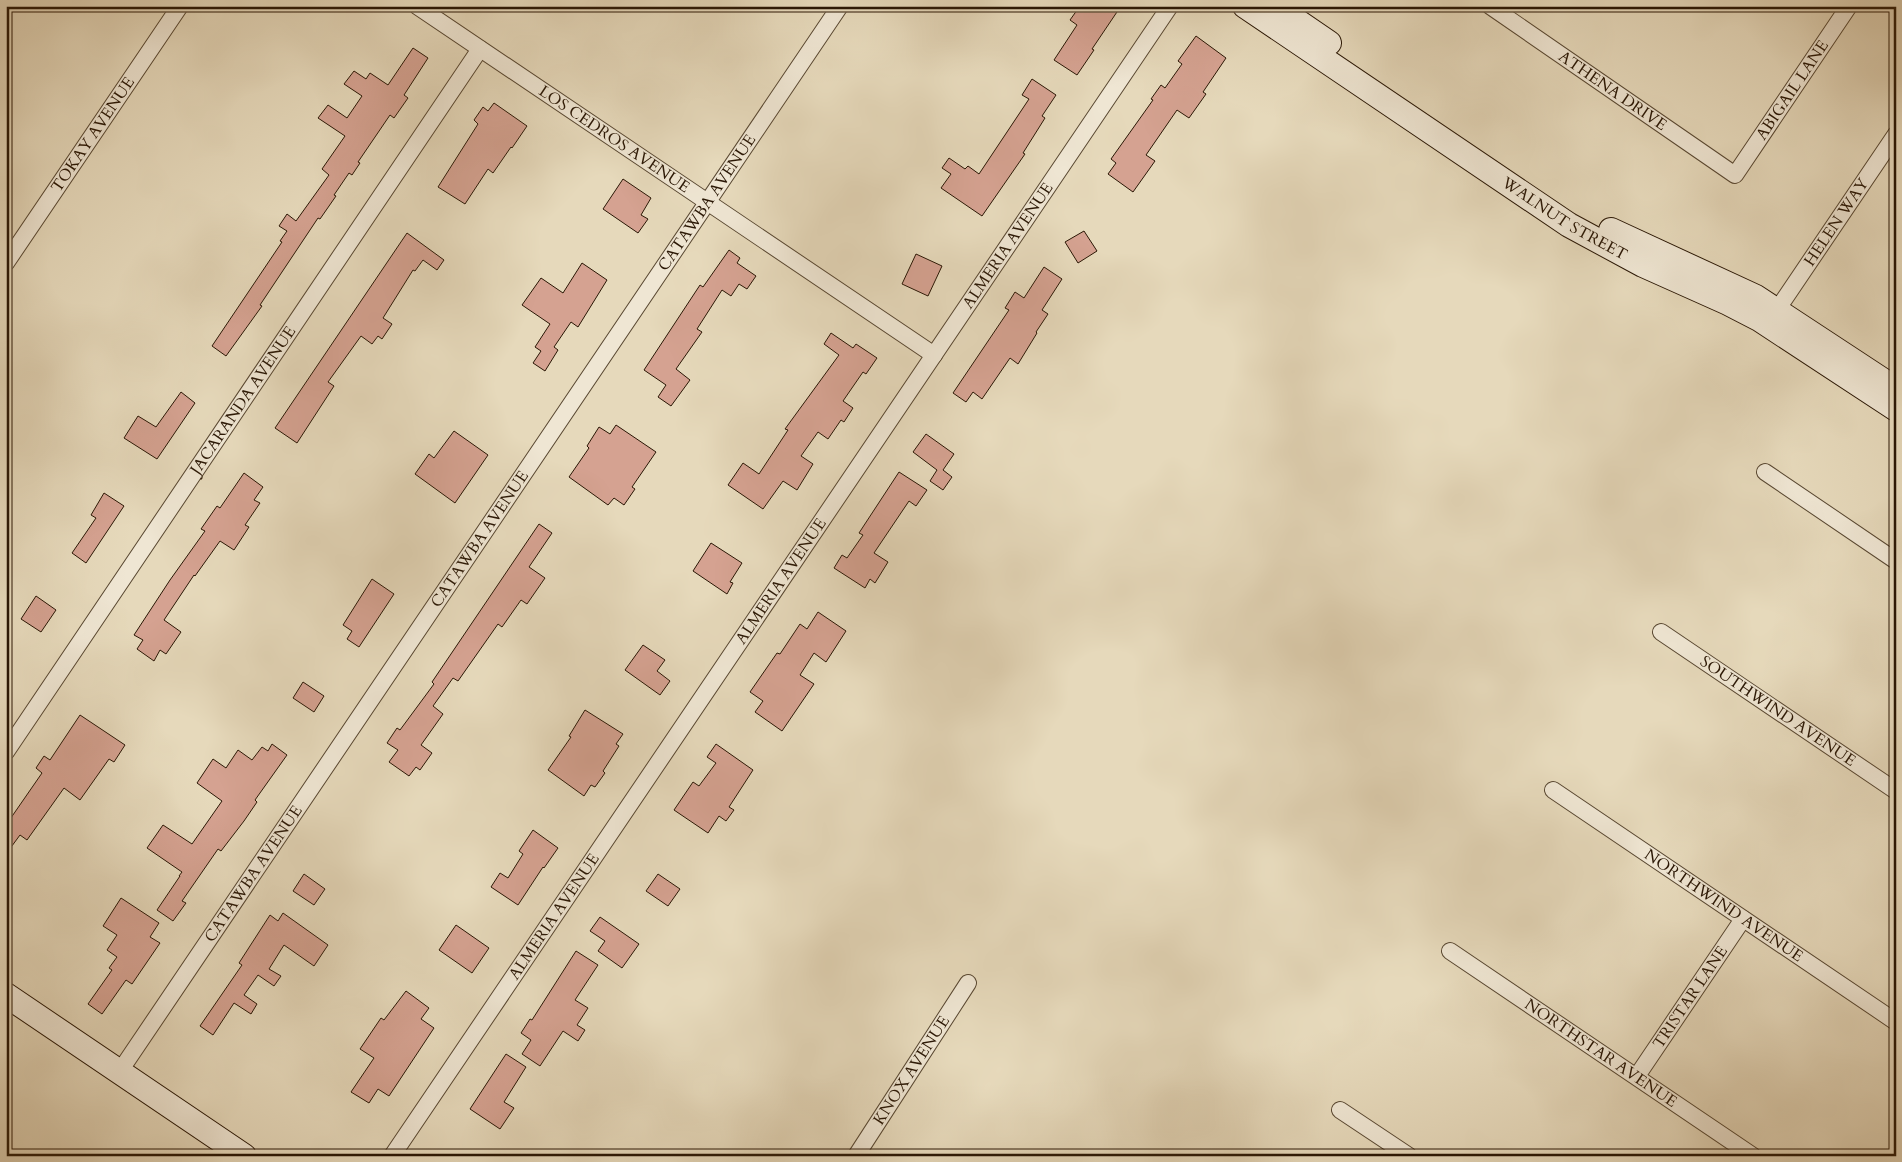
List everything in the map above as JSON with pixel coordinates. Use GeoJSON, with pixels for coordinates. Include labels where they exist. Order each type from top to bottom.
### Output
{"type":"FeatureCollection","features":[{"type":"Feature","properties":{"kind":"street","name":"TOKAY AVENUE"},"geometry":{"type":"LineString","coordinates":[[6,263],[180,6]]}},
{"type":"Feature","properties":{"kind":"street","name":"LOS CEDROS AVENUE"},"geometry":{"type":"LineString","coordinates":[[416,6],[934,355]]}},
{"type":"Feature","properties":{"kind":"street","name":"CATAWBA AVENUE"},"geometry":{"type":"LineString","coordinates":[[120,1071],[840,6]]}},
{"type":"Feature","properties":{"kind":"street","name":"ALMERIA AVENUE"},"geometry":{"type":"LineString","coordinates":[[392,1156],[1170,6]]}},
{"type":"Feature","properties":{"kind":"street","name":"WALNUT STREET"},"geometry":{"type":"LineString","coordinates":[[1244,6],[1569,225],[1643,265],[1759,319],[1896,409]]}},
{"type":"Feature","properties":{"kind":"street","name":"WALNUT STREET"},"geometry":{"type":"LineString","coordinates":[[1275,6],[1582,214],[1617,234],[1735,286],[1777,310],[1896,388]]}},
{"type":"Feature","properties":{"kind":"street","name":"ATHENA DRIVE"},"geometry":{"type":"LineString","coordinates":[[1490,6],[1735,175]]}},
{"type":"Feature","properties":{"kind":"street","name":"ABIGAIL LANE"},"geometry":{"type":"LineString","coordinates":[[1735,175],[1849,6]]}},
{"type":"Feature","properties":{"kind":"street","name":"JACARANDA AVENUE"},"geometry":{"type":"LineString","coordinates":[[6,752],[480,49]]}},
{"type":"Feature","properties":{"kind":"street","name":"HELEN WAY"},"geometry":{"type":"LineString","coordinates":[[1777,310],[1896,134]]}},
{"type":"Feature","properties":{"kind":"street"},"geometry":{"type":"LineString","coordinates":[[1765,472],[1896,561]]}},
{"type":"Feature","properties":{"kind":"street","name":"SOUTHWIND AVENUE"},"geometry":{"type":"LineString","coordinates":[[1662,632],[1896,791]]}},
{"type":"Feature","properties":{"kind":"street","name":"NORTHWIND AVENUE"},"geometry":{"type":"LineString","coordinates":[[1552,790],[1896,1022]]}},
{"type":"Feature","properties":{"kind":"street","name":"TRISTAR LANE"},"geometry":{"type":"LineString","coordinates":[[1637,1076],[1743,919]]}},
{"type":"Feature","properties":{"kind":"street","name":"NORTHSTAR AVENUE"},"geometry":{"type":"LineString","coordinates":[[1450,951],[1753,1156]]}},
{"type":"Feature","properties":{"kind":"street","name":"KNOX AVENUE"},"geometry":{"type":"LineString","coordinates":[[856,1156],[968,984]]}},
{"type":"Feature","properties":{"kind":"street"},"geometry":{"type":"LineString","coordinates":[[6,996],[244,1156]]}},
{"type":"Feature","properties":{"kind":"street"},"geometry":{"type":"LineString","coordinates":[[1340,1110],[1409,1156]]}},
{"type":"Feature","properties":{"kind":"building"},"geometry":{"type":"Polygon","coordinates":[[[1080,6],[1121,6],[1077,75],[1054,60],[1077,25],[1070,20],[1080,6]]]}},
{"type":"Feature","properties":{"kind":"building"},"geometry":{"type":"Polygon","coordinates":[[[1196,36],[1226,58],[1203,92],[1206,94],[1189,118],[1177,110],[1146,155],[1155,161],[1133,192],[1108,174],[1116,163],[1111,159],[1153,100],[1151,99],[1161,85],[1165,88],[1182,64],[1178,61],[1196,36]]]}},
{"type":"Feature","properties":{"kind":"building"},"geometry":{"type":"Polygon","coordinates":[[[413,48],[428,58],[404,95],[408,98],[394,118],[390,115],[358,162],[360,163],[352,175],[349,173],[334,195],[336,196],[320,219],[318,218],[260,305],[262,306],[226,356],[212,346],[282,242],[280,241],[287,231],[279,226],[287,214],[296,221],[329,175],[322,169],[345,136],[318,118],[328,105],[347,118],[362,96],[344,84],[354,71],[366,79],[370,73],[388,85],[413,48]]]}},
{"type":"Feature","properties":{"kind":"building"},"geometry":{"type":"Polygon","coordinates":[[[1032,79],[1056,95],[1042,116],[1045,118],[1023,153],[1025,154],[982,216],[941,188],[951,174],[942,168],[949,158],[965,169],[968,166],[979,174],[1029,99],[1022,95],[1032,79]]]}},
{"type":"Feature","properties":{"kind":"building"},"geometry":{"type":"Polygon","coordinates":[[[494,103],[527,126],[493,173],[488,169],[465,204],[438,187],[478,124],[474,120],[483,107],[488,111],[494,103]]]}},
{"type":"Feature","properties":{"kind":"building"},"geometry":{"type":"Polygon","coordinates":[[[623,179],[651,198],[641,215],[648,219],[638,233],[603,209],[623,179]]]}},
{"type":"Feature","properties":{"kind":"building"},"geometry":{"type":"Polygon","coordinates":[[[1084,231],[1097,251],[1078,263],[1065,242],[1084,231]]]}},
{"type":"Feature","properties":{"kind":"building"},"geometry":{"type":"Polygon","coordinates":[[[407,233],[444,260],[437,270],[423,260],[415,271],[413,270],[383,318],[392,324],[382,339],[378,336],[372,344],[361,336],[328,382],[334,386],[297,443],[275,428],[407,233]]]}},
{"type":"Feature","properties":{"kind":"building"},"geometry":{"type":"Polygon","coordinates":[[[729,250],[740,258],[737,263],[756,276],[747,289],[739,284],[731,296],[722,290],[697,329],[702,332],[676,369],[690,380],[671,406],[658,397],[666,385],[644,370],[700,285],[703,287],[729,250]]]}},
{"type":"Feature","properties":{"kind":"building"},"geometry":{"type":"Polygon","coordinates":[[[916,254],[942,266],[928,296],[902,284],[916,254]]]}},
{"type":"Feature","properties":{"kind":"building"},"geometry":{"type":"Polygon","coordinates":[[[582,263],[607,280],[578,327],[571,322],[554,347],[558,350],[545,371],[533,363],[541,351],[535,347],[550,324],[522,305],[541,278],[563,293],[582,263]]]}},
{"type":"Feature","properties":{"kind":"building"},"geometry":{"type":"Polygon","coordinates":[[[1044,267],[1062,279],[1042,310],[1048,314],[1018,364],[1010,358],[982,399],[973,392],[966,402],[953,393],[1009,310],[1005,308],[1015,292],[1024,298],[1044,267]]]}},
{"type":"Feature","properties":{"kind":"building"},"geometry":{"type":"Polygon","coordinates":[[[831,333],[853,348],[856,344],[877,358],[866,374],[863,372],[843,401],[853,408],[844,422],[841,420],[828,439],[818,432],[801,456],[813,464],[797,490],[783,481],[763,509],[728,485],[743,463],[759,474],[788,430],[785,429],[839,355],[824,344],[831,333]]]}},
{"type":"Feature","properties":{"kind":"building"},"geometry":{"type":"Polygon","coordinates":[[[181,392],[195,403],[157,459],[124,438],[138,416],[156,427],[181,392]]]}},
{"type":"Feature","properties":{"kind":"building"},"geometry":{"type":"Polygon","coordinates":[[[616,425],[656,452],[632,487],[635,489],[624,505],[614,498],[608,505],[569,477],[589,448],[587,446],[599,427],[610,434],[616,425]]]}},
{"type":"Feature","properties":{"kind":"building"},"geometry":{"type":"Polygon","coordinates":[[[454,431],[488,455],[455,503],[415,474],[429,454],[434,458],[454,431]]]}},
{"type":"Feature","properties":{"kind":"building"},"geometry":{"type":"Polygon","coordinates":[[[926,434],[954,454],[943,470],[952,477],[943,490],[930,481],[937,470],[913,452],[926,434]]]}},
{"type":"Feature","properties":{"kind":"building"},"geometry":{"type":"Polygon","coordinates":[[[899,472],[927,490],[916,506],[909,501],[874,553],[888,562],[875,583],[870,579],[865,588],[834,568],[842,555],[847,558],[863,535],[859,533],[899,472]]]}},
{"type":"Feature","properties":{"kind":"building"},"geometry":{"type":"Polygon","coordinates":[[[244,473],[263,487],[254,500],[260,503],[245,525],[249,527],[234,550],[220,541],[194,575],[164,620],[181,632],[166,654],[160,650],[154,661],[137,649],[143,640],[134,635],[205,531],[201,529],[217,506],[220,508],[244,473]]]}},
{"type":"Feature","properties":{"kind":"building"},"geometry":{"type":"Polygon","coordinates":[[[104,493],[124,506],[86,563],[72,553],[96,518],[91,515],[104,493]]]}},
{"type":"Feature","properties":{"kind":"building"},"geometry":{"type":"Polygon","coordinates":[[[539,524],[552,533],[529,567],[545,578],[527,604],[521,600],[502,627],[498,624],[458,681],[453,678],[433,706],[443,714],[421,745],[432,753],[420,770],[416,767],[409,776],[389,762],[398,750],[387,743],[397,728],[400,730],[434,684],[432,682],[539,524]]]}},
{"type":"Feature","properties":{"kind":"building"},"geometry":{"type":"Polygon","coordinates":[[[711,543],[742,563],[730,582],[733,583],[727,594],[693,571],[711,543]]]}},
{"type":"Feature","properties":{"kind":"building"},"geometry":{"type":"Polygon","coordinates":[[[372,579],[394,594],[359,647],[347,639],[352,631],[343,625],[372,579]]]}},
{"type":"Feature","properties":{"kind":"building"},"geometry":{"type":"Polygon","coordinates":[[[36,596],[56,610],[41,632],[21,619],[36,596]]]}},
{"type":"Feature","properties":{"kind":"building"},"geometry":{"type":"Polygon","coordinates":[[[818,612],[846,631],[826,662],[814,653],[800,675],[814,684],[782,731],[755,712],[763,701],[750,692],[777,653],[780,654],[800,624],[807,629],[818,612]]]}},
{"type":"Feature","properties":{"kind":"building"},"geometry":{"type":"Polygon","coordinates":[[[643,645],[665,660],[657,671],[670,681],[660,695],[625,670],[643,645]]]}},
{"type":"Feature","properties":{"kind":"building"},"geometry":{"type":"Polygon","coordinates":[[[303,682],[324,696],[314,712],[293,698],[303,682]]]}},
{"type":"Feature","properties":{"kind":"building"},"geometry":{"type":"Polygon","coordinates":[[[585,710],[623,734],[616,744],[619,746],[603,771],[605,773],[595,787],[591,785],[584,796],[548,770],[571,737],[569,736],[585,710]]]}},
{"type":"Feature","properties":{"kind":"building"},"geometry":{"type":"Polygon","coordinates":[[[80,715],[125,745],[114,762],[109,759],[80,800],[64,788],[27,840],[20,835],[6,854],[6,825],[42,773],[36,768],[44,756],[50,760],[80,715]]]}},
{"type":"Feature","properties":{"kind":"building"},"geometry":{"type":"Polygon","coordinates":[[[272,744],[287,755],[255,800],[257,802],[244,821],[221,851],[218,849],[182,901],[186,903],[173,921],[157,910],[182,872],[147,848],[163,825],[192,844],[222,801],[197,783],[213,759],[226,768],[238,750],[252,760],[262,747],[268,751],[272,744]]]}},
{"type":"Feature","properties":{"kind":"building"},"geometry":{"type":"Polygon","coordinates":[[[716,744],[753,770],[729,807],[734,810],[726,821],[719,816],[708,833],[674,810],[693,782],[699,786],[716,763],[707,757],[716,744]]]}},
{"type":"Feature","properties":{"kind":"building"},"geometry":{"type":"Polygon","coordinates":[[[533,830],[558,848],[518,905],[491,887],[500,873],[508,878],[523,854],[519,851],[533,830]]]}},
{"type":"Feature","properties":{"kind":"building"},"geometry":{"type":"Polygon","coordinates":[[[304,874],[325,889],[314,905],[293,891],[304,874]]]}},
{"type":"Feature","properties":{"kind":"building"},"geometry":{"type":"Polygon","coordinates":[[[658,874],[680,889],[668,906],[646,891],[658,874]]]}},
{"type":"Feature","properties":{"kind":"building"},"geometry":{"type":"Polygon","coordinates":[[[121,898],[159,923],[150,937],[160,943],[132,984],[126,980],[102,1014],[88,1004],[112,970],[109,968],[117,957],[107,950],[117,935],[103,926],[121,898]]]}},
{"type":"Feature","properties":{"kind":"building"},"geometry":{"type":"Polygon","coordinates":[[[283,913],[328,945],[314,966],[284,945],[269,969],[281,976],[274,986],[258,975],[244,995],[257,1004],[251,1014],[234,1003],[213,1035],[200,1026],[242,965],[239,963],[270,915],[278,921],[283,913]]]}},
{"type":"Feature","properties":{"kind":"building"},"geometry":{"type":"Polygon","coordinates":[[[600,917],[639,944],[622,968],[598,951],[605,941],[590,931],[600,917]]]}},
{"type":"Feature","properties":{"kind":"building"},"geometry":{"type":"Polygon","coordinates":[[[456,925],[489,948],[472,973],[439,950],[456,925]]]}},
{"type":"Feature","properties":{"kind":"building"},"geometry":{"type":"Polygon","coordinates":[[[576,951],[598,965],[575,1000],[588,1008],[577,1025],[585,1030],[578,1041],[563,1031],[540,1066],[522,1054],[531,1040],[521,1033],[530,1019],[532,1020],[576,951]]]}},
{"type":"Feature","properties":{"kind":"building"},"geometry":{"type":"Polygon","coordinates":[[[406,991],[429,1008],[421,1019],[434,1028],[389,1096],[378,1089],[369,1103],[351,1092],[374,1058],[360,1049],[381,1018],[384,1020],[406,991]]]}},
{"type":"Feature","properties":{"kind":"building"},"geometry":{"type":"Polygon","coordinates":[[[506,1054],[526,1067],[504,1102],[514,1108],[500,1129],[470,1109],[506,1054]]]}}]}
